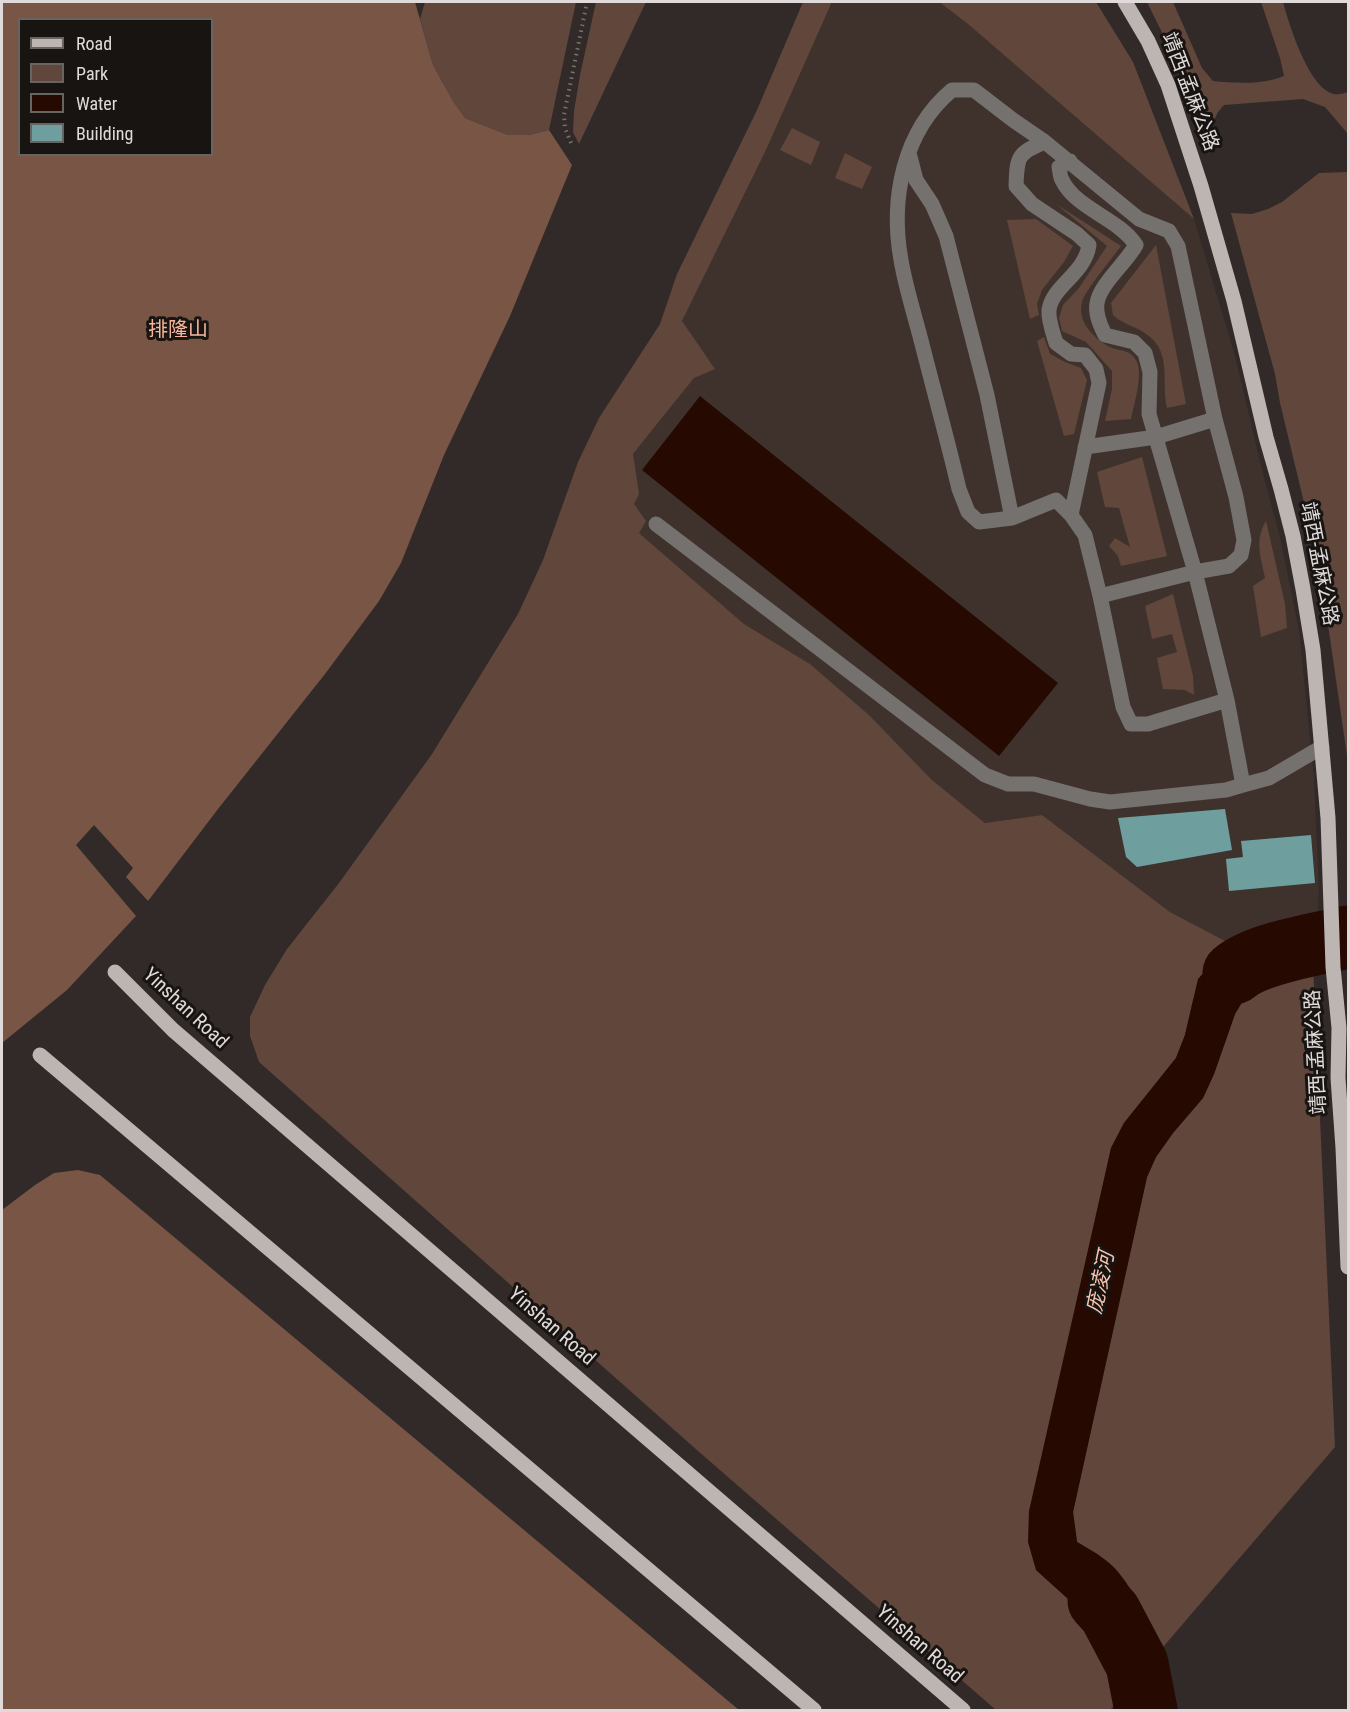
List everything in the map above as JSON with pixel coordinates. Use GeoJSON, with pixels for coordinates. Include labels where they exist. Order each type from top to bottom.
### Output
{"type":"FeatureCollection","features":[{"type":"Feature","properties":{"kind":"main road","name":"靖西-孟麻公路"},"geometry":{"type":"LineString","coordinates":[[1125,2],[1148,41],[1168,85],[1201,186],[1234,301],[1266,437],[1293,536],[1313,650],[1328,818],[1348,1267]]}},
{"type":"Feature","properties":{"kind":"main road","name":"Yinshan Road"},"geometry":{"type":"LineString","coordinates":[[115,972],[173,1030],[963,1710]]}},
{"type":"Feature","properties":{"kind":"main road"},"geometry":{"type":"LineString","coordinates":[[40,1055],[814,1710]]}},
{"type":"Feature","properties":{"kind":"lane"},"geometry":{"type":"LineString","coordinates":[[1100,596],[1195,572],[1229,566],[1241,555],[1244,540],[1236,497],[1215,419],[1178,246],[1169,231],[1139,219],[1070,161],[974,90],[952,90],[938,102],[920,126],[909,150],[900,187],[897,217],[901,260],[959,489],[968,512],[979,522],[1011,518],[1056,500],[1071,515],[1085,535],[1123,707],[1131,724],[1148,724],[1227,700]]}},
{"type":"Feature","properties":{"kind":"lane"},"geometry":{"type":"LineString","coordinates":[[1045,142],[1027,150],[1017,163],[1016,186],[1032,204],[1077,234],[1089,245],[1087,258],[1055,296],[1049,310],[1056,343],[1071,354],[1085,355],[1096,369],[1100,383],[1071,515]]}},
{"type":"Feature","properties":{"kind":"lane"},"geometry":{"type":"LineString","coordinates":[[909,150],[916,180],[932,204],[946,236],[987,395],[1011,518]]}},
{"type":"Feature","properties":{"kind":"lane"},"geometry":{"type":"LineString","coordinates":[[1070,161],[1059,167],[1062,180],[1074,195],[1129,234],[1136,245],[1104,288],[1097,303],[1098,320],[1105,335],[1134,342],[1145,353],[1150,372],[1149,414],[1195,572],[1227,700],[1243,786]]}},
{"type":"Feature","properties":{"kind":"lane"},"geometry":{"type":"LineString","coordinates":[[1085,447],[1156,437],[1215,419]]}},
{"type":"Feature","properties":{"kind":"lane"},"geometry":{"type":"LineString","coordinates":[[656,524],[986,775],[1008,784],[1035,784],[1110,802],[1226,790],[1269,778],[1322,747]]}},
{"type":"Feature","properties":{"kind":"path"},"geometry":{"type":"LineString","coordinates":[[571,143],[565,128],[564,115],[587,2]]}},
{"type":"Feature","properties":{"kind":"shaded area"},"geometry":{"type":"Polygon","coordinates":[[[832,2],[939,2],[968,24],[1194,219],[1234,352],[1280,537],[1299,630],[1314,779],[1319,889],[1317,926],[1231,944],[1170,912],[1042,815],[985,823],[932,780],[869,715],[810,664],[744,624],[639,533],[634,504],[633,454],[694,378],[682,321],[766,150],[832,2]]]}},
{"type":"Feature","properties":{"kind":"green space","name":"排隆山"},"geometry":{"type":"Polygon","coordinates":[[[2,2],[415,2],[433,65],[465,118],[508,135],[529,135],[549,130],[572,165],[510,316],[444,455],[401,563],[379,601],[148,901],[126,877],[133,868],[94,825],[76,845],[136,916],[67,990],[2,1043],[2,2]]]}},
{"type":"Feature","properties":{"kind":"green space"},"geometry":{"type":"Polygon","coordinates":[[[425,2],[576,2],[549,130],[529,135],[508,135],[465,118],[433,65],[420,19],[425,2]]]}},
{"type":"Feature","properties":{"kind":"green space"},"geometry":{"type":"Polygon","coordinates":[[[596,2],[646,2],[579,144],[573,132],[574,111],[596,2]]]}},
{"type":"Feature","properties":{"kind":"green space"},"geometry":{"type":"Polygon","coordinates":[[[803,2],[832,2],[766,150],[682,321],[715,369],[694,378],[633,454],[639,494],[634,504],[646,521],[639,533],[744,624],[810,664],[869,715],[932,780],[985,823],[1042,815],[1170,912],[1231,944],[1213,962],[1193,1000],[1185,1035],[1176,1058],[1124,1123],[1111,1148],[1098,1209],[1036,1570],[1083,1613],[1111,1651],[1118,1666],[1125,1693],[1110,1710],[996,1710],[698,1451],[259,1062],[250,1036],[250,1017],[265,985],[287,949],[339,883],[432,754],[518,614],[543,560],[578,462],[599,418],[660,324],[677,274],[757,110],[803,2]]]}},
{"type":"Feature","properties":{"kind":"green space"},"geometry":{"type":"Polygon","coordinates":[[[939,2],[1096,2],[1133,62],[1194,219],[968,24],[939,2]]]}},
{"type":"Feature","properties":{"kind":"green space"},"geometry":{"type":"Polygon","coordinates":[[[1147,2],[1173,2],[1202,68],[1213,81],[1240,83],[1267,81],[1284,76],[1261,2],[1283,2],[1301,54],[1316,81],[1325,90],[1334,94],[1348,92],[1348,134],[1325,107],[1303,99],[1224,105],[1217,114],[1211,129],[1202,134],[1177,63],[1147,2]]]}},
{"type":"Feature","properties":{"kind":"green space"},"geometry":{"type":"Polygon","coordinates":[[[792,128],[820,142],[811,165],[780,150],[792,128]]]}},
{"type":"Feature","properties":{"kind":"green space"},"geometry":{"type":"Polygon","coordinates":[[[845,153],[872,167],[862,189],[835,178],[845,153]]]}},
{"type":"Feature","properties":{"kind":"green space"},"geometry":{"type":"Polygon","coordinates":[[[1348,172],[1348,763],[1320,569],[1275,374],[1231,213],[1252,214],[1268,209],[1282,202],[1319,173],[1348,172]]]}},
{"type":"Feature","properties":{"kind":"green space"},"geometry":{"type":"Polygon","coordinates":[[[1056,204],[1121,246],[1088,290],[1081,309],[1084,322],[1097,338],[1112,348],[1130,354],[1136,360],[1139,380],[1131,419],[1105,421],[1112,389],[1112,371],[1086,342],[1062,331],[1059,318],[1063,305],[1079,288],[1107,246],[1056,204]]]}},
{"type":"Feature","properties":{"kind":"green space"},"geometry":{"type":"Polygon","coordinates":[[[1036,219],[1073,246],[1064,262],[1042,290],[1037,304],[1039,315],[1030,319],[1007,220],[1036,219]]]}},
{"type":"Feature","properties":{"kind":"green space"},"geometry":{"type":"Polygon","coordinates":[[[1156,245],[1186,404],[1167,408],[1161,351],[1149,336],[1113,315],[1111,303],[1156,245]]]}},
{"type":"Feature","properties":{"kind":"green space"},"geometry":{"type":"Polygon","coordinates":[[[1044,337],[1050,354],[1081,368],[1087,380],[1074,434],[1064,436],[1037,341],[1044,337]]]}},
{"type":"Feature","properties":{"kind":"green space"},"geometry":{"type":"Polygon","coordinates":[[[1142,457],[1167,556],[1121,566],[1118,556],[1109,546],[1115,538],[1130,547],[1119,508],[1105,507],[1097,472],[1142,457]]]}},
{"type":"Feature","properties":{"kind":"green space"},"geometry":{"type":"Polygon","coordinates":[[[1266,521],[1285,604],[1287,628],[1261,637],[1253,586],[1265,578],[1259,542],[1266,521]]]}},
{"type":"Feature","properties":{"kind":"green space"},"geometry":{"type":"Polygon","coordinates":[[[1173,594],[1193,676],[1194,695],[1185,690],[1163,689],[1157,658],[1177,652],[1172,634],[1152,639],[1145,606],[1173,594]]]}},
{"type":"Feature","properties":{"kind":"green space"},"geometry":{"type":"Polygon","coordinates":[[[1313,964],[1335,1447],[1157,1654],[1147,1622],[1134,1597],[1099,1555],[1077,1542],[1073,1512],[1147,1177],[1156,1157],[1173,1133],[1203,1098],[1235,1014],[1250,989],[1276,975],[1313,964]]]}},
{"type":"Feature","properties":{"kind":"green space"},"geometry":{"type":"Polygon","coordinates":[[[78,1170],[100,1175],[739,1710],[2,1710],[2,1210],[54,1173],[78,1170]]]}},
{"type":"Feature","properties":{"kind":"water"},"geometry":{"type":"Polygon","coordinates":[[[700,396],[1058,683],[999,756],[642,470],[700,396]]]}},
{"type":"Feature","properties":{"kind":"water"},"geometry":{"type":"Polygon","coordinates":[[[1317,926],[1313,964],[1276,975],[1250,989],[1235,1014],[1203,1098],[1173,1133],[1156,1157],[1147,1177],[1073,1512],[1077,1542],[1110,1564],[1126,1582],[1142,1612],[1157,1654],[1125,1693],[1118,1665],[1100,1635],[1078,1608],[1036,1570],[1028,1542],[1029,1511],[1111,1148],[1124,1123],[1176,1058],[1185,1035],[1198,979],[1213,962],[1231,944],[1317,926]]]}},
{"type":"Feature","properties":{"kind":"building"},"geometry":{"type":"Polygon","coordinates":[[[1225,809],[1232,850],[1137,867],[1126,857],[1118,818],[1225,809]]]}},
{"type":"Feature","properties":{"kind":"building"},"geometry":{"type":"Polygon","coordinates":[[[1311,835],[1315,883],[1229,891],[1226,859],[1243,857],[1241,841],[1311,835]]]}},
{"type":"Feature","properties":{"kind":"waterway","name":"庞凌河"},"geometry":{"type":"LineString","coordinates":[[1234,973],[1244,966],[1272,955],[1348,937]]}},
{"type":"Feature","properties":{"kind":"waterway","name":"庞凌河"},"geometry":{"type":"LineString","coordinates":[[1099,1601],[1110,1613],[1137,1664],[1146,1710]]}}]}
